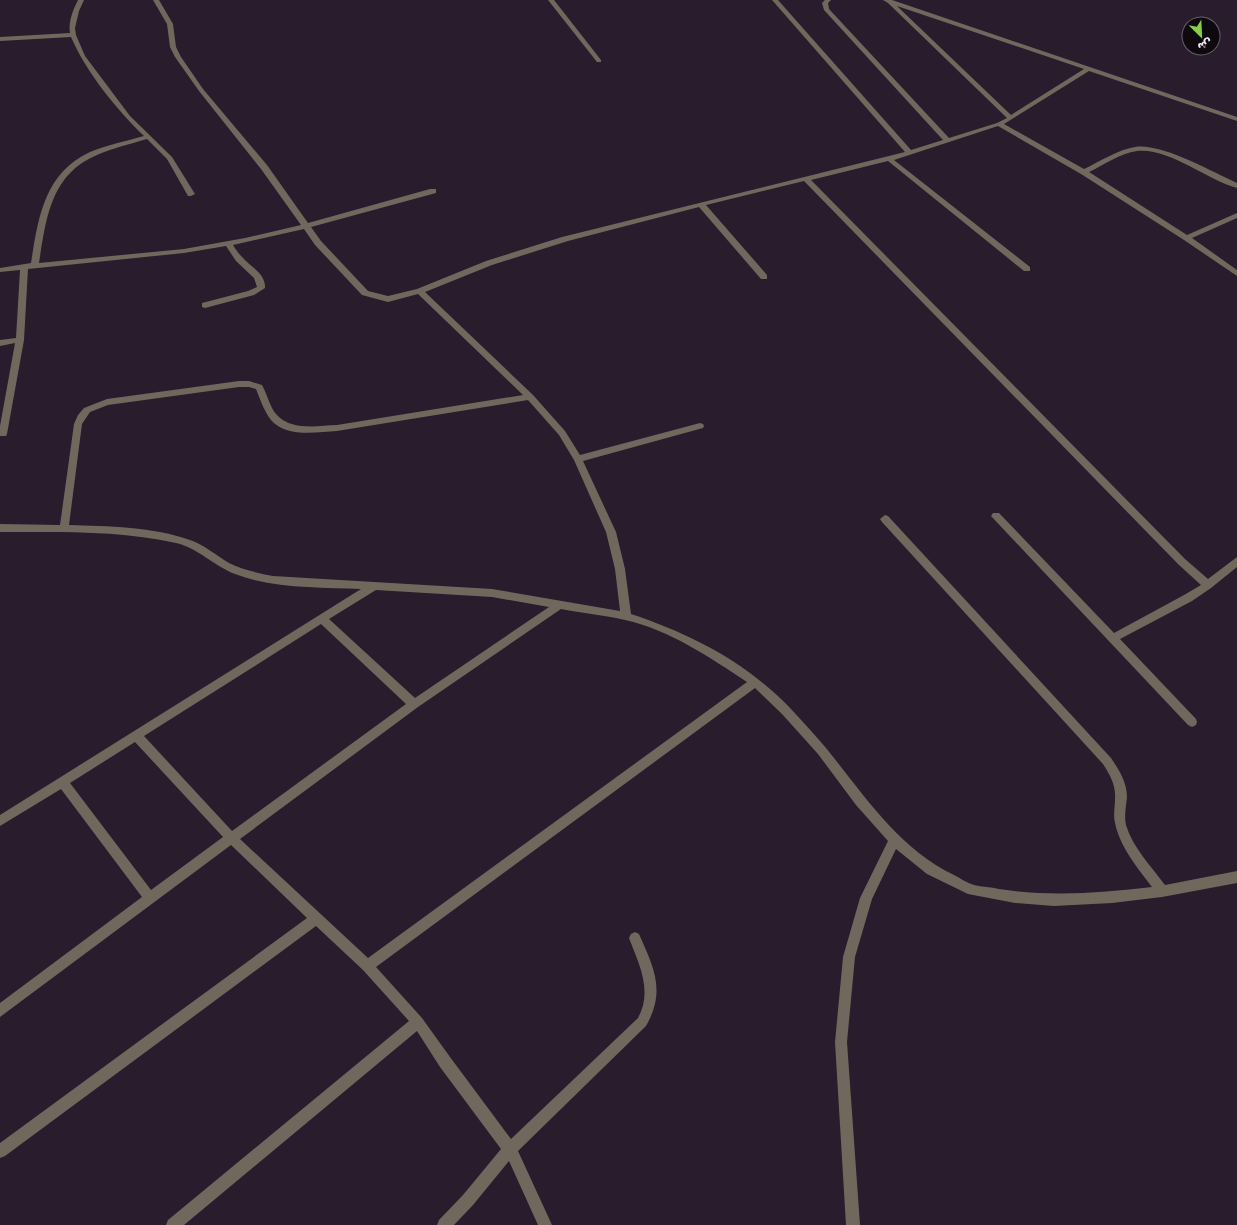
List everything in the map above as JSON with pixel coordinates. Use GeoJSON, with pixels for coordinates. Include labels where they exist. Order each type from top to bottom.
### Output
{"type":"FeatureCollection","features":[{"type":"Feature","properties":{"kind":"street"},"geometry":{"type":"LineString","coordinates":[[81,0],[76,11],[72,28],[73,35],[82,56],[128,118],[170,158],[191,194]]}},
{"type":"Feature","properties":{"kind":"street"},"geometry":{"type":"LineString","coordinates":[[156,0],[170,24],[173,47],[178,57],[201,90],[264,167],[318,244],[365,293],[388,299],[420,291],[489,263],[565,239],[701,204],[889,159],[948,141],[999,124],[1011,118],[1090,68]]}},
{"type":"Feature","properties":{"kind":"street"},"geometry":{"type":"LineString","coordinates":[[551,0],[599,61]]}},
{"type":"Feature","properties":{"kind":"street"},"geometry":{"type":"LineString","coordinates":[[775,0],[910,153]]}},
{"type":"Feature","properties":{"kind":"street"},"geometry":{"type":"LineString","coordinates":[[828,0],[825,3],[826,9],[948,141]]}},
{"type":"Feature","properties":{"kind":"street"},"geometry":{"type":"LineString","coordinates":[[887,0],[1237,119]]}},
{"type":"Feature","properties":{"kind":"street"},"geometry":{"type":"LineString","coordinates":[[887,0],[1011,118]]}},
{"type":"Feature","properties":{"kind":"street"},"geometry":{"type":"LineString","coordinates":[[0,39],[73,35]]}},
{"type":"Feature","properties":{"kind":"street"},"geometry":{"type":"LineString","coordinates":[[999,124],[1084,172],[1187,238],[1237,274]]}},
{"type":"Feature","properties":{"kind":"street"},"geometry":{"type":"LineString","coordinates":[[35,265],[43,215],[49,196],[70,168],[87,156],[148,137]]}},
{"type":"Feature","properties":{"kind":"street"},"geometry":{"type":"LineString","coordinates":[[1084,172],[1127,152],[1144,149],[1162,153],[1237,186]]}},
{"type":"Feature","properties":{"kind":"street"},"geometry":{"type":"LineString","coordinates":[[889,159],[1027,269]]}},
{"type":"Feature","properties":{"kind":"street"},"geometry":{"type":"LineString","coordinates":[[806,180],[1182,562],[1208,584]]}},
{"type":"Feature","properties":{"kind":"street"},"geometry":{"type":"LineString","coordinates":[[0,270],[35,265],[184,251],[273,235],[433,191]]}},
{"type":"Feature","properties":{"kind":"street"},"geometry":{"type":"LineString","coordinates":[[701,204],[764,277]]}},
{"type":"Feature","properties":{"kind":"street"},"geometry":{"type":"LineString","coordinates":[[1187,238],[1237,215]]}},
{"type":"Feature","properties":{"kind":"street"},"geometry":{"type":"LineString","coordinates":[[205,304],[251,293],[261,288],[262,285],[256,276],[239,259],[228,243]]}},
{"type":"Feature","properties":{"kind":"street"},"geometry":{"type":"LineString","coordinates":[[3,434],[20,340],[24,267]]}},
{"type":"Feature","properties":{"kind":"street"},"geometry":{"type":"LineString","coordinates":[[420,291],[481,352],[530,397],[562,433],[578,460],[611,532],[620,569],[626,616]]}},
{"type":"Feature","properties":{"kind":"street"},"geometry":{"type":"LineString","coordinates":[[0,343],[20,340]]}},
{"type":"Feature","properties":{"kind":"street"},"geometry":{"type":"LineString","coordinates":[[64,528],[78,424],[81,417],[87,410],[108,402],[216,386],[249,384],[258,387],[276,422],[290,428],[309,429],[337,428],[530,397]]}},
{"type":"Feature","properties":{"kind":"street"},"geometry":{"type":"LineString","coordinates":[[578,460],[700,426]]}},
{"type":"Feature","properties":{"kind":"street"},"geometry":{"type":"LineString","coordinates":[[996,516],[1192,722]]}},
{"type":"Feature","properties":{"kind":"street"},"geometry":{"type":"LineString","coordinates":[[885,519],[1107,761],[1118,778],[1121,795],[1118,814],[1121,827],[1128,843],[1162,891]]}},
{"type":"Feature","properties":{"kind":"street"},"geometry":{"type":"LineString","coordinates":[[0,528],[64,528],[116,531],[183,541],[203,550],[228,566],[247,575],[273,580],[492,593],[626,616],[658,627],[704,648],[755,682],[786,711],[822,752],[860,801],[894,840],[931,870],[972,890],[1016,897],[1054,900],[1112,897],[1162,891],[1237,877]]}},
{"type":"Feature","properties":{"kind":"street"},"geometry":{"type":"LineString","coordinates":[[1113,638],[1188,598],[1237,562]]}},
{"type":"Feature","properties":{"kind":"street"},"geometry":{"type":"LineString","coordinates":[[0,821],[62,780],[374,586]]}},
{"type":"Feature","properties":{"kind":"street"},"geometry":{"type":"LineString","coordinates":[[0,1012],[150,898],[414,704],[561,604]]}},
{"type":"Feature","properties":{"kind":"street"},"geometry":{"type":"LineString","coordinates":[[322,619],[414,704]]}},
{"type":"Feature","properties":{"kind":"street"},"geometry":{"type":"LineString","coordinates":[[367,966],[755,682]]}},
{"type":"Feature","properties":{"kind":"street"},"geometry":{"type":"LineString","coordinates":[[136,735],[232,839],[367,966],[418,1022],[445,1062],[510,1148],[545,1225]]}},
{"type":"Feature","properties":{"kind":"street"},"geometry":{"type":"LineString","coordinates":[[62,780],[150,898]]}},
{"type":"Feature","properties":{"kind":"street"},"geometry":{"type":"LineString","coordinates":[[853,1225],[841,1042],[849,957],[866,898],[894,840]]}},
{"type":"Feature","properties":{"kind":"street"},"geometry":{"type":"LineString","coordinates":[[0,1151],[316,919]]}},
{"type":"Feature","properties":{"kind":"street"},"geometry":{"type":"LineString","coordinates":[[444,1225],[468,1200],[510,1148],[642,1022],[649,1013],[652,1002],[651,985],[634,938]]}},
{"type":"Feature","properties":{"kind":"street"},"geometry":{"type":"LineString","coordinates":[[173,1225],[418,1022]]}}]}
